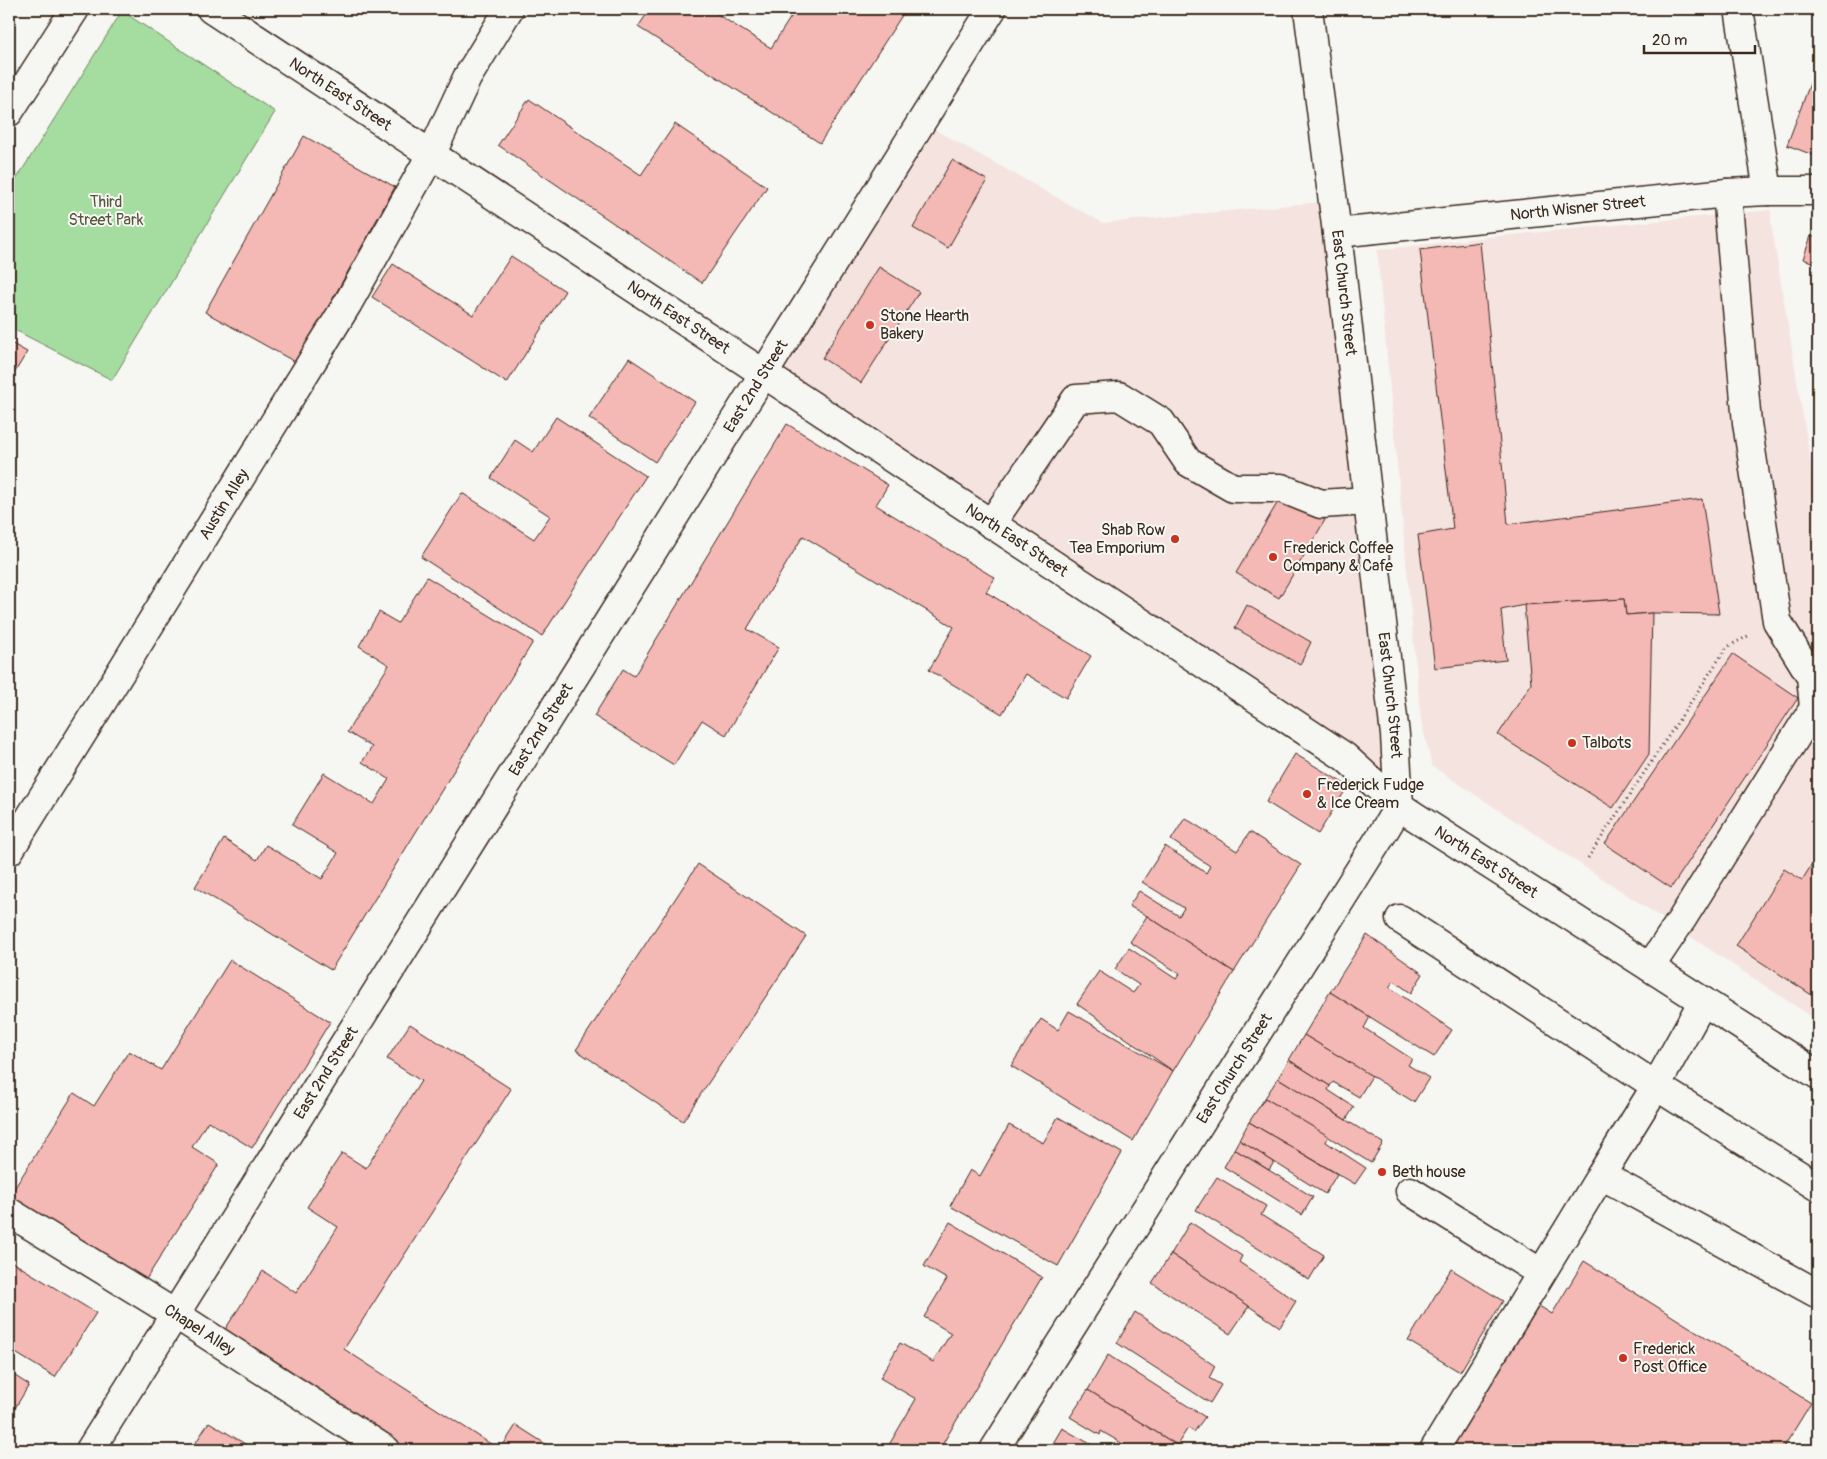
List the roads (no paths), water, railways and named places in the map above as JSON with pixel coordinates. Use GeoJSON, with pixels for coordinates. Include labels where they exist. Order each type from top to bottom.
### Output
{"type":"FeatureCollection","features":[{"type":"Feature","properties":{"kind":"street"},"geometry":{"type":"LineString","coordinates":[[9,112],[74,9]]}},
{"type":"Feature","properties":{"kind":"street","name":"North East Street"},"geometry":{"type":"LineString","coordinates":[[211,9],[1345,757],[1399,806],[1818,1076]]}},
{"type":"Feature","properties":{"kind":"street","name":"Austin Alley"},"geometry":{"type":"LineString","coordinates":[[9,851],[342,312],[432,153],[467,78],[509,9]]}},
{"type":"Feature","properties":{"kind":"street","name":"East 2nd Street"},"geometry":{"type":"LineString","coordinates":[[90,1450],[992,9]]}},
{"type":"Feature","properties":{"kind":"street","name":"East Church Street"},"geometry":{"type":"LineString","coordinates":[[994,1450],[1372,852],[1399,806],[1395,735],[1337,234],[1308,9]]}},
{"type":"Feature","properties":{"kind":"street"},"geometry":{"type":"LineString","coordinates":[[1739,9],[1768,191]]}},
{"type":"Feature","properties":{"kind":"street","name":"North Wisner Street"},"geometry":{"type":"LineString","coordinates":[[1337,234],[1727,193],[1768,191],[1818,192]]}},
{"type":"Feature","properties":{"kind":"street"},"geometry":{"type":"LineString","coordinates":[[1650,967],[1814,708],[1811,676],[1777,621],[1747,423],[1727,193]]}},
{"type":"Feature","properties":{"kind":"street"},"geometry":{"type":"LineString","coordinates":[[991,524],[1076,399],[1119,396],[1161,422],[1188,462],[1233,488],[1281,488],[1322,504],[1368,501]]}},
{"type":"Feature","properties":{"kind":"street"},"geometry":{"type":"LineString","coordinates":[[1400,919],[1656,1086],[1818,1187]]}},
{"type":"Feature","properties":{"kind":"street"},"geometry":{"type":"LineString","coordinates":[[1434,1450],[1656,1086],[1703,1001]]}},
{"type":"Feature","properties":{"kind":"street"},"geometry":{"type":"LineString","coordinates":[[1601,1175],[1817,1290]]}},
{"type":"Feature","properties":{"kind":"street"},"geometry":{"type":"LineString","coordinates":[[1410,1192],[1541,1273]]}},
{"type":"Feature","properties":{"kind":"street","name":"Chapel Alley"},"geometry":{"type":"LineString","coordinates":[[9,1212],[175,1314],[386,1450]]}},
{"type":"Feature","properties":{"kind":"place","name":"Stone Hearth Bakery"},"geometry":{"type":"Point","coordinates":[870,325]}},
{"type":"Feature","properties":{"kind":"place","name":"Shab Row Tea Emporium"},"geometry":{"type":"Point","coordinates":[1175,539]}},
{"type":"Feature","properties":{"kind":"place","name":"Frederick Coffee Company & Cafe"},"geometry":{"type":"Point","coordinates":[1273,557]}},
{"type":"Feature","properties":{"kind":"place","name":"Talbots"},"geometry":{"type":"Point","coordinates":[1572,743]}},
{"type":"Feature","properties":{"kind":"place","name":"Frederick Fudge & Ice Cream"},"geometry":{"type":"Point","coordinates":[1307,794]}},
{"type":"Feature","properties":{"kind":"place","name":"Beth house"},"geometry":{"type":"Point","coordinates":[1382,1172]}},
{"type":"Feature","properties":{"kind":"place","name":"Frederick Post Office"},"geometry":{"type":"Point","coordinates":[1623,1358]}},
{"type":"Feature","properties":{"kind":"park label","name":"Third Street Park"},"geometry":{"type":"Point","coordinates":[106,211]}}]}
